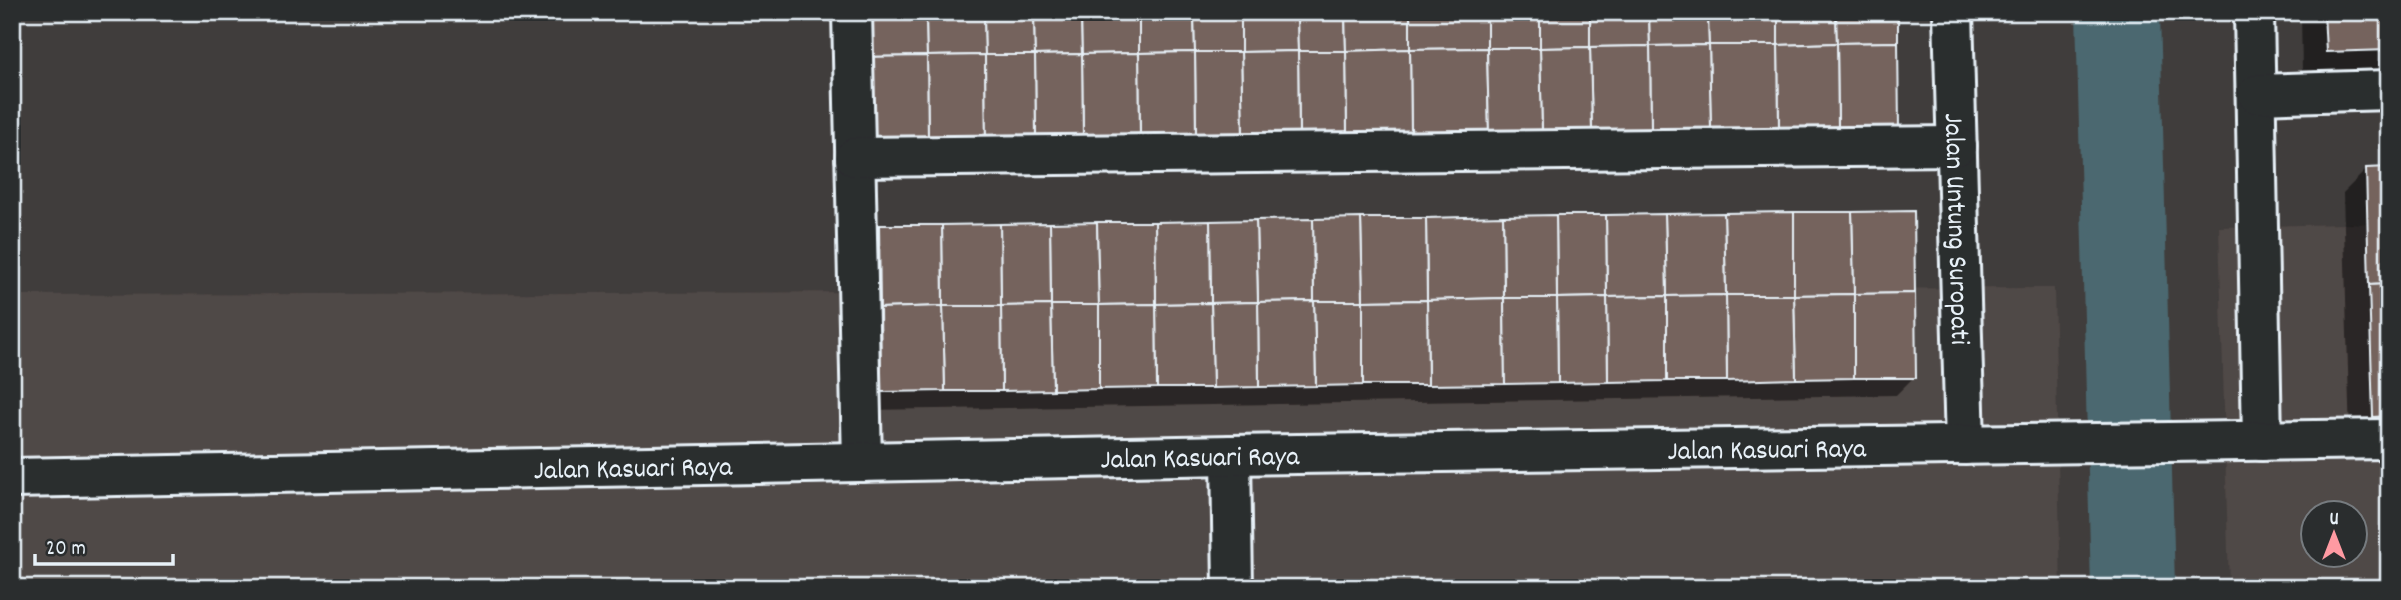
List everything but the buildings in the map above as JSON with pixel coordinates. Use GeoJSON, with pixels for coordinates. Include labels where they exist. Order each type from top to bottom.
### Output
{"type":"FeatureCollection","features":[{"type":"Feature","properties":{"kind":"street"},"geometry":{"type":"LineString","coordinates":[[852,12],[862,462]]}},
{"type":"Feature","properties":{"kind":"street","name":"Jalan Untung Suropati"},"geometry":{"type":"LineString","coordinates":[[1953,12],[1957,146],[1981,444]]}},
{"type":"Feature","properties":{"kind":"street"},"geometry":{"type":"LineString","coordinates":[[2246,441],[2257,94],[2254,12]]}},
{"type":"Feature","properties":{"kind":"street"},"geometry":{"type":"LineString","coordinates":[[2257,94],[2389,90]]}},
{"type":"Feature","properties":{"kind":"street"},"geometry":{"type":"LineString","coordinates":[[856,157],[1957,146]]}},
{"type":"Feature","properties":{"kind":"street","name":"Jalan Kasuari Raya"},"geometry":{"type":"LineString","coordinates":[[12,478],[1231,455],[2389,439]]}},
{"type":"Feature","properties":{"kind":"street"},"geometry":{"type":"LineString","coordinates":[[1231,455],[1233,588]]}},
{"type":"Feature","properties":{"kind":"shaded area"},"geometry":{"type":"Polygon","coordinates":[[[2389,223],[2389,588],[2229,588],[2219,227],[2389,223]]]}},
{"type":"Feature","properties":{"kind":"shaded area"},"geometry":{"type":"Polygon","coordinates":[[[2054,288],[2061,588],[12,588],[12,295],[2054,288]]]}},
{"type":"Feature","properties":{"kind":"waterway"},"geometry":{"type":"LineString","coordinates":[[2118,12],[2133,588]]}}]}
